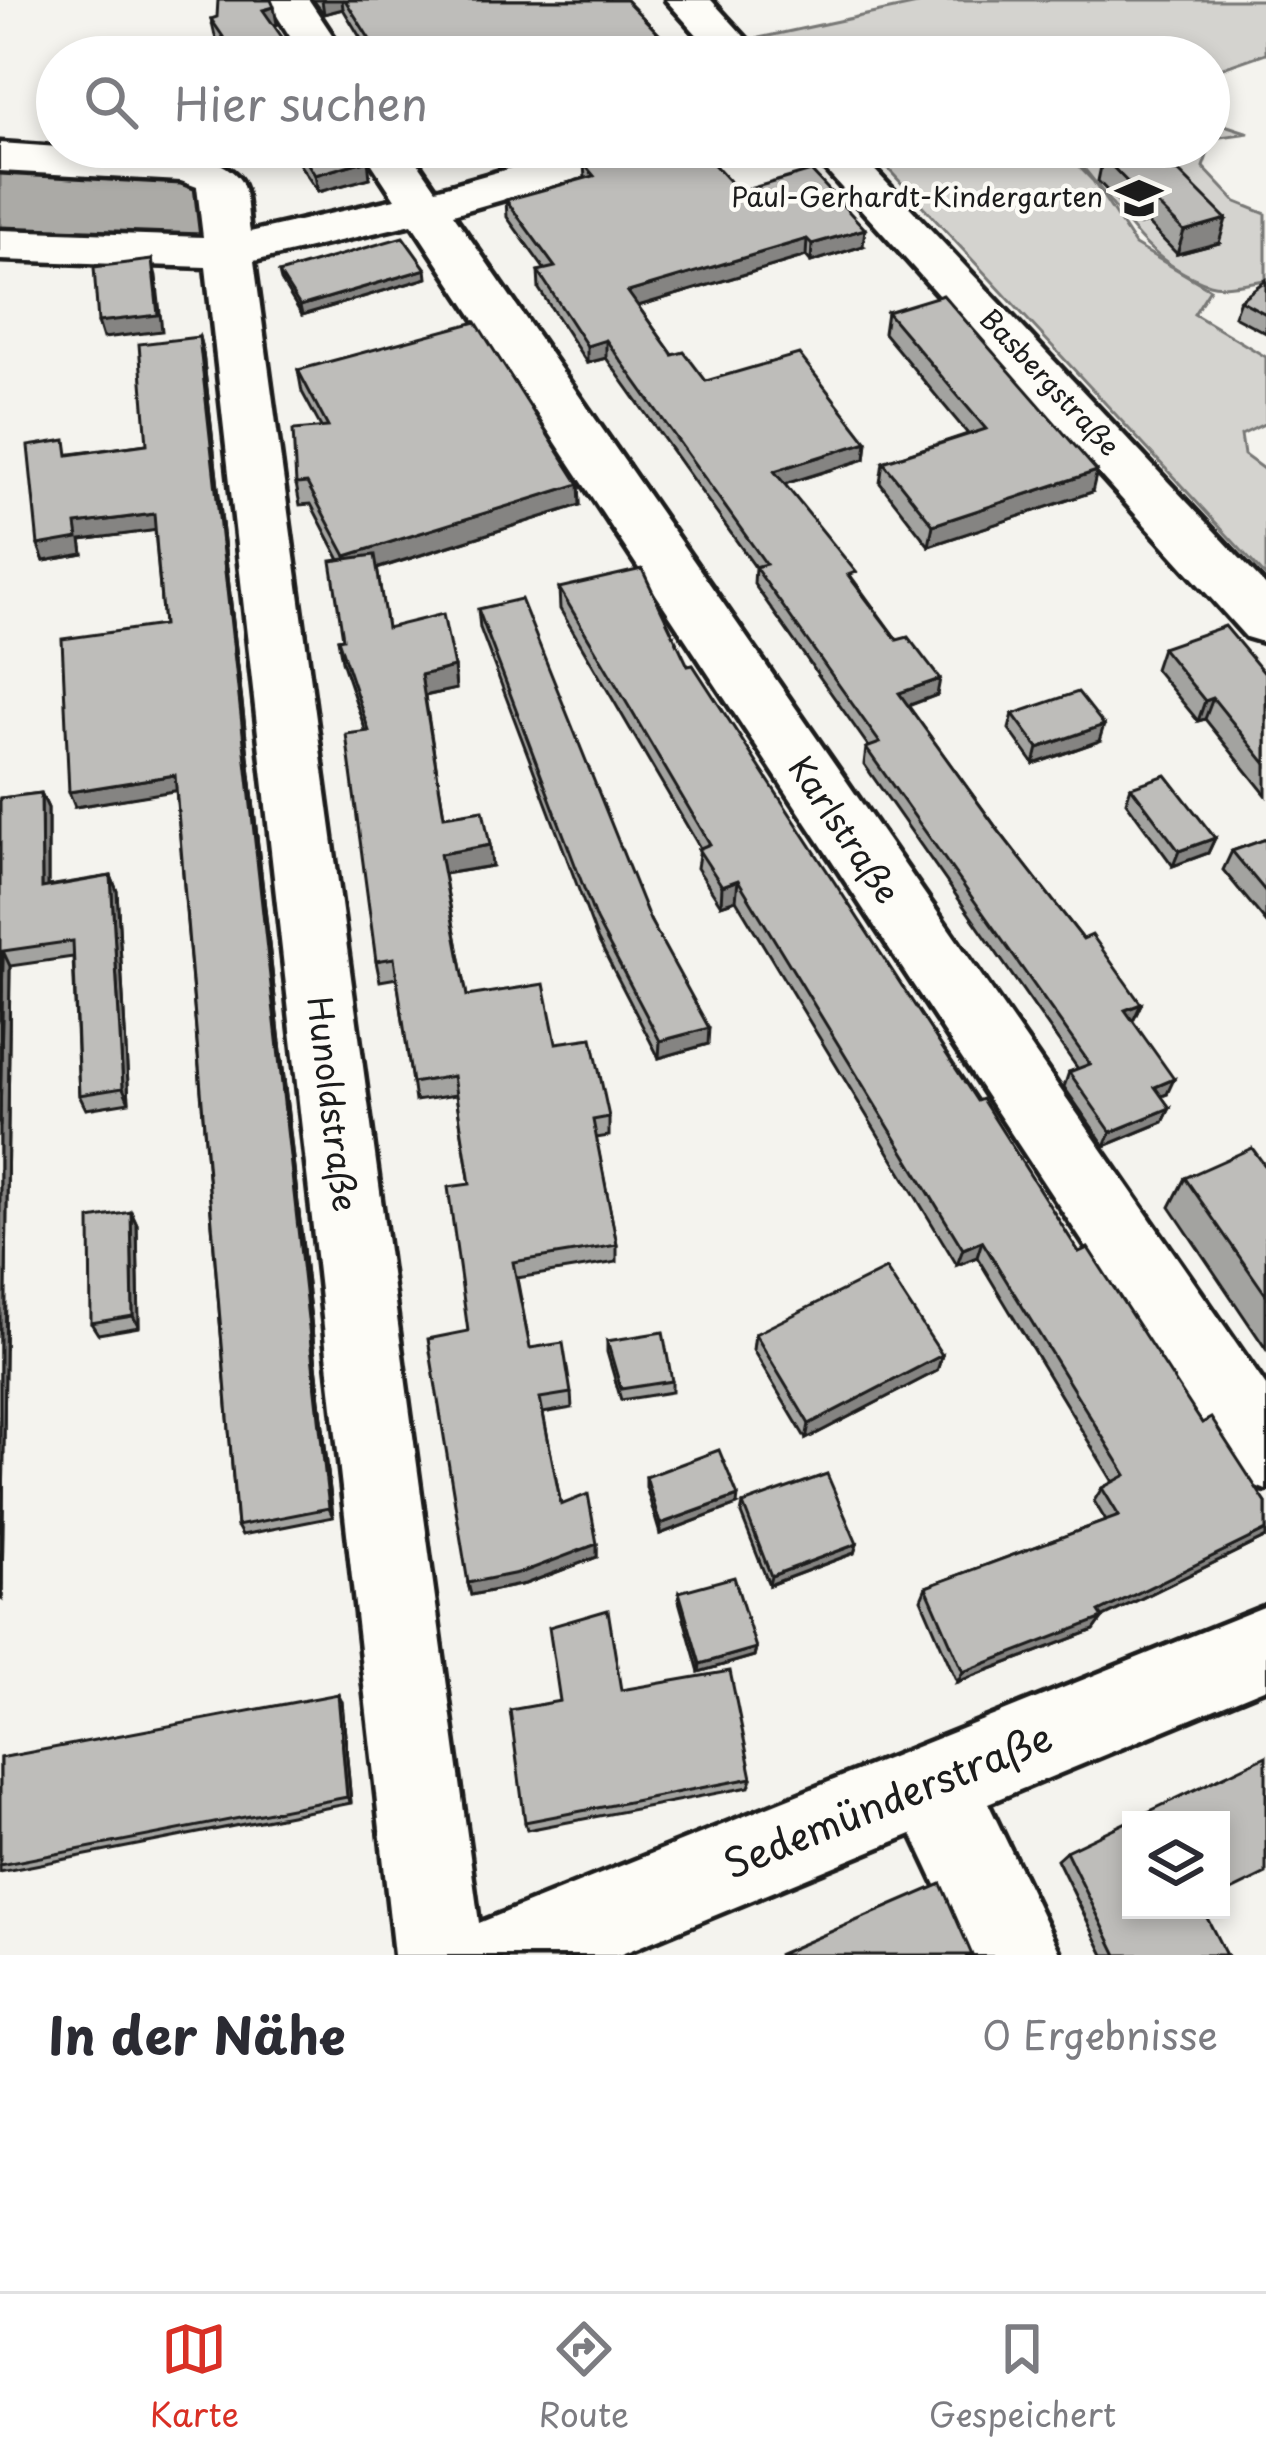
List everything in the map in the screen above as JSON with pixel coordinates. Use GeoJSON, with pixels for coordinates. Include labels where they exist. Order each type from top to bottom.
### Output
{"type":"FeatureCollection","features":[{"type":"Feature","properties":{"kind":"street"},"geometry":{"type":"LineString","coordinates":[[288,0],[312,36]]}},
{"type":"Feature","properties":{"kind":"street"},"geometry":{"type":"LineString","coordinates":[[687,0],[721,36]]}},
{"type":"Feature","properties":{"kind":"street","name":"Hunoldstraße"},"geometry":{"type":"LineString","coordinates":[[0,157],[36,159]]}},
{"type":"Feature","properties":{"kind":"street","name":"Hunoldstraße"},"geometry":{"type":"LineString","coordinates":[[191,168],[220,180],[225,253],[439,1955]]}},
{"type":"Feature","properties":{"kind":"street","name":"Karlstraße"},"geometry":{"type":"LineString","coordinates":[[398,168],[1266,1452]]}},
{"type":"Feature","properties":{"kind":"street"},"geometry":{"type":"LineString","coordinates":[[0,245],[225,253],[424,207],[562,168]]}},
{"type":"Feature","properties":{"kind":"street","name":"Basbergstraße"},"geometry":{"type":"LineString","coordinates":[[847,168],[1266,622]]}},
{"type":"Feature","properties":{"kind":"street","name":"Sedemünderstraße"},"geometry":{"type":"LineString","coordinates":[[510,1955],[1266,1647]]}},
{"type":"Feature","properties":{"kind":"street"},"geometry":{"type":"LineString","coordinates":[[932,1782],[1016,1955]]}},
{"type":"Feature","properties":{"kind":"shaded area"},"geometry":{"type":"Polygon","coordinates":[[[936,0],[1266,0],[1266,53],[1230,66],[1230,36],[768,36],[936,0]]]}},
{"type":"Feature","properties":{"kind":"shaded area"},"geometry":{"type":"Polygon","coordinates":[[[0,164],[181,173],[208,184],[211,247],[0,240],[0,164]]]}},
{"type":"Feature","properties":{"kind":"shaded area"},"geometry":{"type":"Polygon","coordinates":[[[887,168],[1080,168],[1135,245],[1210,289],[1194,314],[1266,357],[1266,423],[1241,435],[1244,455],[1266,471],[1266,577],[887,168]]]}},
{"type":"Feature","properties":{"kind":"shaded area"},"geometry":{"type":"Polygon","coordinates":[[[1084,168],[1204,168],[1236,202],[1266,214],[1266,280],[1209,284],[1163,259],[1128,225],[1084,168]]]}},
{"type":"Feature","properties":{"kind":"building"},"geometry":{"type":"Polygon","coordinates":[[[218,0],[271,0],[274,7],[263,10],[281,36],[223,36],[211,19],[217,17],[218,0]]]}},
{"type":"Feature","properties":{"kind":"building"},"geometry":{"type":"Polygon","coordinates":[[[345,0],[626,0],[661,36],[368,36],[345,0]]]}},
{"type":"Feature","properties":{"kind":"building"},"geometry":{"type":"Polygon","coordinates":[[[310,168],[340,168],[315,175],[310,168]]]}},
{"type":"Feature","properties":{"kind":"building"},"geometry":{"type":"Polygon","coordinates":[[[587,168],[717,168],[739,192],[811,171],[865,229],[812,244],[807,239],[628,292],[673,355],[684,352],[706,381],[799,354],[867,442],[774,471],[856,572],[848,575],[897,640],[908,637],[940,679],[899,693],[998,830],[1083,939],[1092,935],[1141,1004],[1125,1010],[1174,1079],[1155,1087],[1170,1108],[1111,1132],[1069,1072],[1090,1064],[866,748],[880,743],[755,567],[766,564],[606,340],[587,346],[538,271],[555,267],[506,200],[594,176],[587,168]]]}},
{"type":"Feature","properties":{"kind":"building"},"geometry":{"type":"Polygon","coordinates":[[[1114,168],[1175,168],[1226,219],[1184,231],[1153,200],[1146,201],[1114,168]]]}},
{"type":"Feature","properties":{"kind":"building"},"geometry":{"type":"Polygon","coordinates":[[[403,237],[426,269],[300,306],[279,273],[403,237]]]}},
{"type":"Feature","properties":{"kind":"building"},"geometry":{"type":"Polygon","coordinates":[[[152,260],[158,315],[98,322],[94,267],[152,260]]]}},
{"type":"Feature","properties":{"kind":"building"},"geometry":{"type":"Polygon","coordinates":[[[1266,280],[1266,314],[1240,300],[1266,280]]]}},
{"type":"Feature","properties":{"kind":"building"},"geometry":{"type":"Polygon","coordinates":[[[943,295],[1097,471],[933,525],[883,462],[986,429],[887,312],[943,295]]]}},
{"type":"Feature","properties":{"kind":"building"},"geometry":{"type":"Polygon","coordinates":[[[476,322],[579,484],[346,556],[307,483],[296,484],[293,430],[328,427],[298,370],[476,322]]]}},
{"type":"Feature","properties":{"kind":"building"},"geometry":{"type":"Polygon","coordinates":[[[199,337],[329,1508],[237,1526],[175,775],[69,792],[62,639],[163,625],[154,514],[76,524],[78,538],[38,545],[28,446],[66,440],[68,455],[147,444],[139,344],[199,337]]]}},
{"type":"Feature","properties":{"kind":"building"},"geometry":{"type":"Polygon","coordinates":[[[375,555],[387,628],[443,614],[454,667],[421,675],[444,816],[483,810],[490,845],[440,854],[467,996],[544,984],[556,1043],[592,1038],[609,1117],[593,1120],[617,1245],[513,1262],[530,1348],[563,1343],[571,1393],[540,1398],[561,1505],[588,1494],[597,1544],[523,1572],[468,1583],[428,1339],[468,1331],[448,1187],[470,1184],[453,1076],[412,1083],[394,958],[376,961],[346,734],[369,731],[338,639],[343,638],[331,561],[375,555]]]}},
{"type":"Feature","properties":{"kind":"building"},"geometry":{"type":"Polygon","coordinates":[[[642,569],[688,666],[693,665],[977,1101],[982,1099],[1079,1252],[1088,1248],[1202,1423],[1211,1418],[1266,1503],[1266,1530],[1099,1612],[1103,1618],[963,1672],[926,1587],[1119,1516],[1102,1488],[1126,1475],[982,1241],[963,1249],[738,880],[722,886],[698,849],[710,844],[559,588],[642,569]]]}},
{"type":"Feature","properties":{"kind":"building"},"geometry":{"type":"Polygon","coordinates":[[[521,599],[650,920],[709,1028],[660,1041],[596,920],[478,609],[521,599]]]}},
{"type":"Feature","properties":{"kind":"building"},"geometry":{"type":"Polygon","coordinates":[[[1225,626],[1266,675],[1266,764],[1213,698],[1205,701],[1162,648],[1225,626]]]}},
{"type":"Feature","properties":{"kind":"building"},"geometry":{"type":"Polygon","coordinates":[[[1078,692],[1104,725],[1038,748],[1013,714],[1078,692]]]}},
{"type":"Feature","properties":{"kind":"building"},"geometry":{"type":"Polygon","coordinates":[[[1166,775],[1215,838],[1179,851],[1131,787],[1166,775]]]}},
{"type":"Feature","properties":{"kind":"building"},"geometry":{"type":"Polygon","coordinates":[[[41,793],[42,888],[111,876],[123,1088],[79,1095],[73,941],[3,951],[0,1127],[0,798],[41,793]]]}},
{"type":"Feature","properties":{"kind":"building"},"geometry":{"type":"Polygon","coordinates":[[[1266,839],[1266,892],[1232,851],[1266,839]]]}},
{"type":"Feature","properties":{"kind":"building"},"geometry":{"type":"Polygon","coordinates":[[[1252,1148],[1266,1167],[1266,1295],[1185,1178],[1252,1148]]]}},
{"type":"Feature","properties":{"kind":"building"},"geometry":{"type":"Polygon","coordinates":[[[131,1212],[133,1316],[91,1323],[90,1219],[131,1212]]]}},
{"type":"Feature","properties":{"kind":"building"},"geometry":{"type":"Polygon","coordinates":[[[886,1269],[942,1355],[809,1424],[755,1334],[886,1269]]]}},
{"type":"Feature","properties":{"kind":"building"},"geometry":{"type":"Polygon","coordinates":[[[663,1332],[672,1381],[621,1389],[607,1341],[663,1332]]]}},
{"type":"Feature","properties":{"kind":"building"},"geometry":{"type":"Polygon","coordinates":[[[719,1450],[738,1496],[660,1524],[646,1477],[719,1450]]]}},
{"type":"Feature","properties":{"kind":"building"},"geometry":{"type":"Polygon","coordinates":[[[827,1474],[857,1544],[771,1576],[743,1504],[827,1474]]]}},
{"type":"Feature","properties":{"kind":"building"},"geometry":{"type":"Polygon","coordinates":[[[734,1577],[756,1648],[700,1664],[679,1592],[734,1577]]]}},
{"type":"Feature","properties":{"kind":"building"},"geometry":{"type":"Polygon","coordinates":[[[608,1610],[621,1690],[730,1671],[752,1778],[525,1822],[510,1710],[560,1701],[549,1627],[608,1610]]]}},
{"type":"Feature","properties":{"kind":"building"},"geometry":{"type":"Polygon","coordinates":[[[338,1694],[347,1797],[0,1865],[0,1758],[338,1694]]]}},
{"type":"Feature","properties":{"kind":"building"},"geometry":{"type":"Polygon","coordinates":[[[1266,1756],[1266,1874],[1230,1892],[1230,1811],[1150,1811],[1266,1756]]]}},
{"type":"Feature","properties":{"kind":"building"},"geometry":{"type":"Polygon","coordinates":[[[1122,1824],[1122,1919],[1208,1919],[1226,1955],[1117,1955],[1066,1851],[1122,1824]]]}},
{"type":"Feature","properties":{"kind":"building"},"geometry":{"type":"Polygon","coordinates":[[[941,1884],[972,1955],[777,1955],[941,1884]]]}},
{"type":"Feature","properties":{"kind":"place","name":"Paul-Gerhardt-Kindergarten"},"geometry":{"type":"Point","coordinates":[1139,198]}}]}
